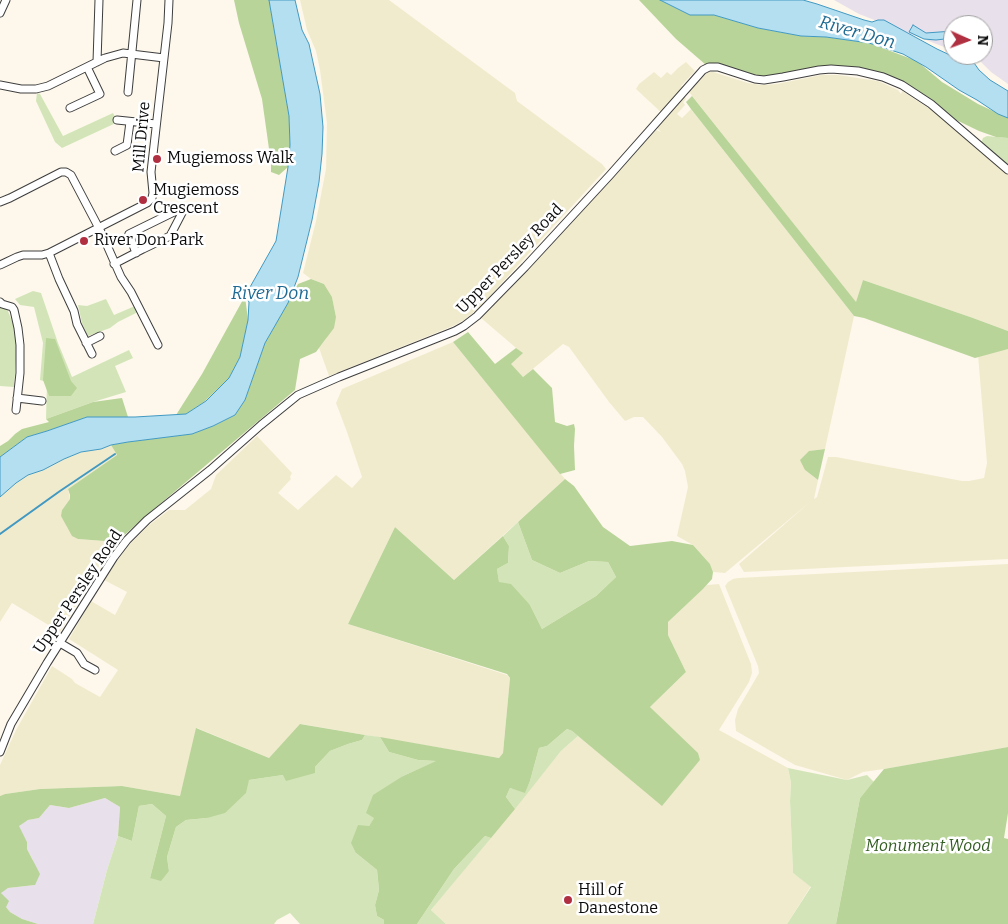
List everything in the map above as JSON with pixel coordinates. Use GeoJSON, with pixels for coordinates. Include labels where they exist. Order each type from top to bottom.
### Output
{"type":"FeatureCollection","features":[{"type":"Feature","properties":{"kind":"street"},"geometry":{"type":"LineString","coordinates":[[0,13],[6,0]]}},
{"type":"Feature","properties":{"kind":"street"},"geometry":{"type":"LineString","coordinates":[[97,62],[99,0]]}},
{"type":"Feature","properties":{"kind":"street"},"geometry":{"type":"LineString","coordinates":[[128,92],[137,0]]}},
{"type":"Feature","properties":{"kind":"street","name":"Mill Drive"},"geometry":{"type":"LineString","coordinates":[[0,265],[23,255],[37,256],[49,253],[147,203],[152,198],[151,172],[169,0]]}},
{"type":"Feature","properties":{"kind":"street"},"geometry":{"type":"LineString","coordinates":[[0,85],[42,88],[105,58],[123,53],[164,58]]}},
{"type":"Feature","properties":{"kind":"street"},"geometry":{"type":"LineString","coordinates":[[70,108],[100,94],[87,67]]}},
{"type":"Feature","properties":{"kind":"street","name":"Upper Persley Road"},"geometry":{"type":"LineString","coordinates":[[0,752],[11,724],[60,643],[114,557],[137,530],[298,395],[455,331],[477,316],[525,267],[703,70],[709,67],[718,67],[764,80],[831,69],[858,71],[883,77],[902,85],[931,104],[1008,170]]}},
{"type":"Feature","properties":{"kind":"street"},"geometry":{"type":"LineString","coordinates":[[118,120],[156,124]]}},
{"type":"Feature","properties":{"kind":"street"},"geometry":{"type":"LineString","coordinates":[[115,151],[126,146],[128,143],[130,122]]}},
{"type":"Feature","properties":{"kind":"street"},"geometry":{"type":"LineString","coordinates":[[0,202],[61,172],[71,175],[102,234],[114,264],[131,292],[158,345]]}},
{"type":"Feature","properties":{"kind":"street"},"geometry":{"type":"LineString","coordinates":[[114,264],[170,236],[182,213],[180,209],[129,234],[136,252]]}},
{"type":"Feature","properties":{"kind":"street"},"geometry":{"type":"LineString","coordinates":[[49,253],[74,311],[77,324],[92,354]]}},
{"type":"Feature","properties":{"kind":"street"},"geometry":{"type":"LineString","coordinates":[[0,302],[12,307],[18,328],[20,374],[16,410]]}},
{"type":"Feature","properties":{"kind":"street"},"geometry":{"type":"LineString","coordinates":[[86,343],[100,336]]}},
{"type":"Feature","properties":{"kind":"street"},"geometry":{"type":"LineString","coordinates":[[17,398],[42,401]]}},
{"type":"Feature","properties":{"kind":"street"},"geometry":{"type":"LineString","coordinates":[[60,643],[77,653],[84,664],[95,670]]}},
{"type":"Feature","properties":{"kind":"shaded area"},"geometry":{"type":"Polygon","coordinates":[[[300,0],[389,0],[515,93],[517,101],[602,164],[606,169],[479,308],[464,320],[329,376],[319,348],[326,339],[336,317],[332,297],[324,284],[311,279],[303,273],[326,169],[327,123],[316,51],[307,30],[300,0]]]}},
{"type":"Feature","properties":{"kind":"shaded area"},"geometry":{"type":"Polygon","coordinates":[[[834,0],[1008,0],[1008,84],[984,65],[993,65],[993,15],[943,15],[943,47],[859,14],[834,0]]]}},
{"type":"Feature","properties":{"kind":"shaded area"},"geometry":{"type":"Polygon","coordinates":[[[686,62],[695,71],[681,86],[688,92],[708,72],[762,85],[777,84],[821,75],[838,75],[878,81],[898,90],[901,94],[902,91],[933,111],[1008,175],[1008,331],[863,280],[856,303],[689,92],[683,102],[685,105],[677,114],[682,118],[691,109],[854,316],[825,449],[810,451],[805,470],[818,480],[814,499],[817,497],[828,457],[962,481],[984,478],[987,463],[978,355],[1008,347],[1008,559],[744,572],[739,564],[810,502],[725,573],[713,572],[710,564],[693,545],[677,536],[688,487],[685,471],[662,437],[643,417],[634,417],[625,421],[569,347],[563,344],[523,377],[510,364],[522,353],[481,318],[656,130],[661,132],[655,126],[665,116],[636,89],[639,84],[654,72],[661,78],[667,72],[671,75],[686,62]]]}},
{"type":"Feature","properties":{"kind":"shaded area"},"geometry":{"type":"Polygon","coordinates":[[[453,342],[565,479],[454,580],[395,527],[348,624],[507,675],[510,678],[503,753],[499,758],[301,724],[269,758],[197,728],[180,796],[122,786],[40,789],[0,796],[0,765],[16,730],[52,666],[75,683],[100,697],[118,670],[69,639],[91,601],[115,615],[127,592],[104,580],[128,546],[148,526],[169,510],[185,510],[211,489],[216,475],[257,436],[292,473],[291,479],[278,493],[298,510],[336,475],[352,488],[362,477],[336,403],[342,389],[453,342]]]}},
{"type":"Feature","properties":{"kind":"shaded area"},"geometry":{"type":"Polygon","coordinates":[[[111,445],[117,455],[68,489],[70,499],[62,510],[78,539],[117,542],[102,561],[60,632],[12,603],[0,622],[0,494],[28,475],[43,470],[64,459],[81,452],[101,449],[111,445]]]}},
{"type":"Feature","properties":{"kind":"shaded area"},"geometry":{"type":"Polygon","coordinates":[[[1008,564],[1008,747],[863,772],[847,780],[795,765],[736,731],[735,720],[738,709],[759,673],[758,666],[725,586],[728,582],[738,578],[1008,564]]]}},
{"type":"Feature","properties":{"kind":"shaded area"},"geometry":{"type":"Polygon","coordinates":[[[719,584],[751,664],[752,673],[749,682],[719,730],[788,768],[791,783],[793,873],[811,886],[787,924],[446,924],[431,910],[561,751],[578,736],[662,805],[700,760],[697,753],[650,707],[686,672],[668,635],[668,622],[707,585],[719,584]]]}},
{"type":"Feature","properties":{"kind":"shaded area"},"geometry":{"type":"Polygon","coordinates":[[[105,798],[120,807],[118,836],[93,924],[38,924],[22,919],[10,912],[6,907],[1,892],[8,888],[35,885],[33,860],[27,849],[27,842],[18,826],[28,820],[39,818],[50,805],[69,808],[105,798]]]}},
{"type":"Feature","properties":{"kind":"green space"},"geometry":{"type":"Polygon","coordinates":[[[234,0],[269,0],[289,116],[290,145],[288,167],[279,175],[271,172],[262,99],[234,0]]]}},
{"type":"Feature","properties":{"kind":"green space"},"geometry":{"type":"Polygon","coordinates":[[[639,0],[660,0],[690,15],[714,15],[758,28],[801,36],[826,37],[869,43],[917,61],[942,82],[978,104],[1008,118],[1008,138],[996,137],[979,131],[950,117],[914,90],[865,70],[755,76],[706,65],[676,39],[639,0]]]}},
{"type":"Feature","properties":{"kind":"green space"},"geometry":{"type":"Polygon","coordinates":[[[37,93],[40,94],[63,136],[113,113],[118,122],[62,148],[55,142],[36,101],[37,93]]]}},
{"type":"Feature","properties":{"kind":"green space"},"geometry":{"type":"Polygon","coordinates":[[[692,96],[856,302],[863,280],[1008,331],[1008,349],[975,358],[854,316],[691,109],[686,102],[692,96]]]}},
{"type":"Feature","properties":{"kind":"green space"},"geometry":{"type":"Polygon","coordinates":[[[987,136],[1008,138],[1008,166],[981,143],[983,138],[987,136]]]}},
{"type":"Feature","properties":{"kind":"green space"},"geometry":{"type":"Polygon","coordinates":[[[311,279],[324,284],[332,297],[336,317],[334,328],[316,352],[300,359],[295,390],[117,542],[78,539],[72,536],[61,516],[62,510],[70,499],[68,489],[117,455],[111,445],[192,434],[235,415],[245,400],[265,343],[298,284],[311,279]]]}},
{"type":"Feature","properties":{"kind":"green space"},"geometry":{"type":"Polygon","coordinates":[[[33,291],[41,293],[72,377],[129,350],[133,358],[115,366],[126,392],[46,419],[47,382],[40,380],[43,343],[34,307],[20,305],[15,299],[33,291]]]}},
{"type":"Feature","properties":{"kind":"green space"},"geometry":{"type":"Polygon","coordinates":[[[245,296],[248,320],[240,357],[229,378],[204,402],[186,414],[176,415],[202,374],[245,296]]]}},
{"type":"Feature","properties":{"kind":"green space"},"geometry":{"type":"Polygon","coordinates":[[[106,299],[114,315],[135,306],[138,312],[110,328],[88,336],[82,323],[78,305],[87,306],[106,299]]]}},
{"type":"Feature","properties":{"kind":"green space"},"geometry":{"type":"Polygon","coordinates":[[[0,305],[7,309],[13,323],[17,345],[14,387],[0,386],[0,305]]]}},
{"type":"Feature","properties":{"kind":"green space"},"geometry":{"type":"Polygon","coordinates":[[[468,332],[495,364],[516,348],[523,353],[511,364],[523,377],[533,369],[552,388],[555,422],[567,426],[574,424],[575,470],[560,474],[453,342],[468,332]]]}},
{"type":"Feature","properties":{"kind":"green space"},"geometry":{"type":"Polygon","coordinates":[[[46,338],[55,339],[71,381],[77,388],[71,396],[49,396],[43,380],[46,338]]]}},
{"type":"Feature","properties":{"kind":"green space"},"geometry":{"type":"Polygon","coordinates":[[[122,398],[128,417],[87,417],[27,437],[0,457],[0,446],[22,429],[49,422],[46,419],[93,402],[122,398]]]}},
{"type":"Feature","properties":{"kind":"green space"},"geometry":{"type":"Polygon","coordinates":[[[825,449],[818,480],[805,470],[800,460],[809,451],[825,449]]]}},
{"type":"Feature","properties":{"kind":"green space"},"geometry":{"type":"Polygon","coordinates":[[[565,479],[574,486],[603,527],[630,546],[672,541],[693,545],[710,564],[713,572],[712,579],[668,622],[668,635],[686,672],[650,707],[698,753],[700,760],[662,806],[572,731],[567,729],[547,746],[539,748],[525,793],[510,788],[506,797],[515,809],[491,838],[485,836],[454,869],[417,924],[384,924],[384,920],[377,916],[375,905],[379,890],[377,870],[356,853],[351,843],[358,825],[369,826],[374,818],[366,813],[373,795],[403,776],[436,761],[418,760],[389,752],[380,737],[499,758],[503,753],[510,678],[507,674],[348,624],[395,527],[454,580],[503,536],[509,546],[508,563],[497,569],[499,582],[511,584],[530,605],[542,629],[596,596],[616,577],[608,562],[589,561],[560,573],[532,560],[518,522],[565,479]]]}},
{"type":"Feature","properties":{"kind":"green space"},"geometry":{"type":"Polygon","coordinates":[[[518,522],[532,560],[560,573],[589,561],[608,562],[616,577],[596,596],[542,629],[530,605],[499,583],[497,569],[508,563],[509,546],[503,536],[518,522]]]}},
{"type":"Feature","properties":{"kind":"green space"},"geometry":{"type":"Polygon","coordinates":[[[300,724],[365,735],[362,740],[330,751],[315,767],[315,773],[286,781],[283,775],[249,780],[246,793],[225,813],[207,818],[186,820],[176,827],[167,857],[169,871],[161,881],[150,878],[166,816],[152,804],[139,806],[132,841],[118,836],[120,807],[105,798],[69,808],[50,805],[39,818],[28,820],[19,826],[27,842],[27,849],[40,874],[35,885],[8,888],[1,893],[9,901],[6,907],[10,912],[22,919],[38,924],[0,924],[0,796],[40,789],[122,786],[180,796],[196,728],[269,758],[300,724]]]}},
{"type":"Feature","properties":{"kind":"green space"},"geometry":{"type":"Polygon","coordinates":[[[567,729],[578,736],[561,751],[515,809],[506,797],[510,788],[525,792],[539,748],[547,746],[567,729]]]}},
{"type":"Feature","properties":{"kind":"green space"},"geometry":{"type":"Polygon","coordinates":[[[365,735],[380,737],[389,752],[418,760],[437,761],[403,776],[369,826],[356,853],[377,870],[379,890],[375,905],[377,916],[384,920],[384,924],[300,924],[290,913],[277,920],[274,924],[93,924],[118,836],[132,841],[139,806],[152,804],[166,816],[150,878],[169,871],[167,857],[176,827],[186,820],[207,818],[249,780],[283,775],[315,767],[330,751],[362,740],[365,735]]]}},
{"type":"Feature","properties":{"kind":"green space","name":"Monument Wood"},"geometry":{"type":"Polygon","coordinates":[[[1008,747],[1008,813],[1004,838],[1008,839],[1008,924],[836,924],[860,798],[884,769],[1008,747]]]}},
{"type":"Feature","properties":{"kind":"green space"},"geometry":{"type":"Polygon","coordinates":[[[788,768],[847,780],[867,775],[874,782],[860,798],[836,924],[787,924],[811,887],[793,873],[791,783],[788,768]]]}},
{"type":"Feature","properties":{"kind":"green space"},"geometry":{"type":"Polygon","coordinates":[[[485,836],[491,838],[431,910],[446,924],[417,924],[454,869],[485,836]]]}},
{"type":"Feature","properties":{"kind":"water","name":"River Don"},"geometry":{"type":"Polygon","coordinates":[[[269,0],[295,0],[302,30],[309,44],[320,94],[323,127],[322,154],[312,220],[298,277],[288,303],[265,343],[245,400],[235,415],[213,426],[192,434],[128,442],[81,452],[28,475],[0,497],[0,457],[27,437],[87,417],[186,414],[206,401],[229,378],[240,357],[248,320],[249,302],[245,296],[276,241],[288,167],[290,145],[289,116],[269,0]]]}},
{"type":"Feature","properties":{"kind":"water","name":"River Don"},"geometry":{"type":"Polygon","coordinates":[[[660,0],[803,0],[872,22],[884,20],[943,52],[943,65],[976,65],[990,80],[1008,91],[1008,118],[998,114],[903,54],[869,43],[826,37],[801,36],[758,28],[714,15],[690,15],[660,0]]]}},
{"type":"Feature","properties":{"kind":"water"},"geometry":{"type":"Polygon","coordinates":[[[913,25],[926,33],[943,32],[943,39],[924,39],[909,32],[913,25]]]}},
{"type":"Feature","properties":{"kind":"waterway"},"geometry":{"type":"LineString","coordinates":[[0,534],[115,454]]}},
{"type":"Feature","properties":{"kind":"place","name":"Mugiemoss Walk"},"geometry":{"type":"Point","coordinates":[157,159]}},
{"type":"Feature","properties":{"kind":"place","name":"Mugiemoss Crescent"},"geometry":{"type":"Point","coordinates":[143,200]}},
{"type":"Feature","properties":{"kind":"place","name":"River Don Park"},"geometry":{"type":"Point","coordinates":[84,241]}},
{"type":"Feature","properties":{"kind":"place","name":"Hill of Danestone"},"geometry":{"type":"Point","coordinates":[568,900]}}]}
